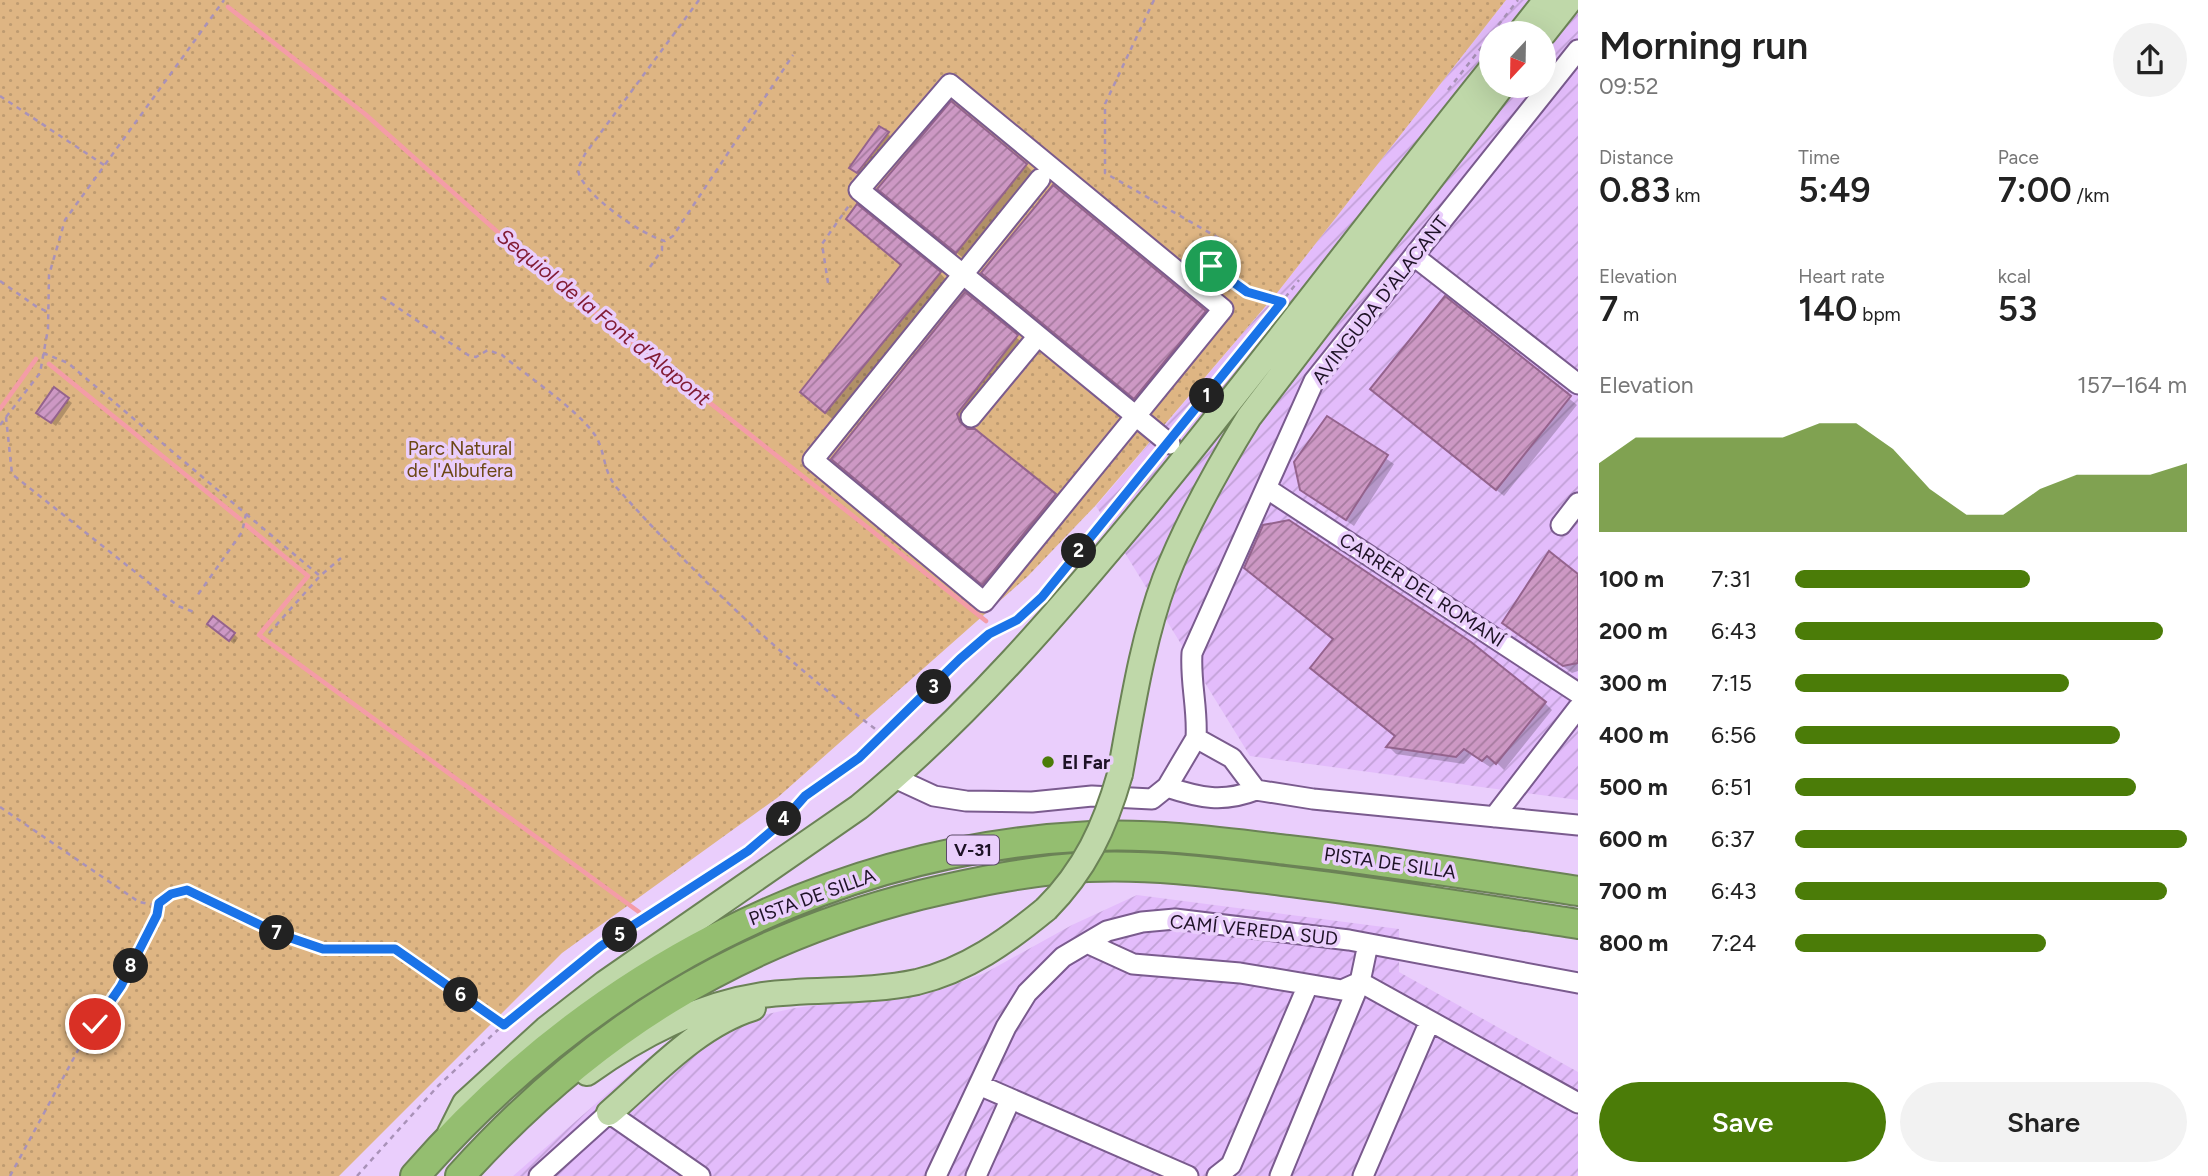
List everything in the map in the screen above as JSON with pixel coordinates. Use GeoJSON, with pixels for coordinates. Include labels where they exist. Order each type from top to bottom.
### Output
{"type":"FeatureCollection","features":[{"type":"Feature","properties":{"kind":"highway","name":"PISTA DE SILLA"},"geometry":{"type":"LineString","coordinates":[[447,1139],[555,1041],[613,996],[742,922],[848,881],[966,850],[1090,836],[1188,838],[1371,860],[1578,891]]}},
{"type":"Feature","properties":{"kind":"highway","name":"PISTA DE SILLA"},"geometry":{"type":"LineString","coordinates":[[460,1176],[573,1066],[631,1023],[752,952],[860,910],[972,882],[1087,867],[1186,869],[1365,891],[1578,924]]}},
{"type":"Feature","properties":{"kind":"highway","name":"V-31"},"geometry":{"type":"LineString","coordinates":[[415,1176],[447,1139]]}},
{"type":"Feature","properties":{"kind":"main road"},"geometry":{"type":"LineString","coordinates":[[1529,21],[1546,0]]}},
{"type":"Feature","properties":{"kind":"main road"},"geometry":{"type":"LineString","coordinates":[[1553,21],[1570,0]]}},
{"type":"Feature","properties":{"kind":"main road"},"geometry":{"type":"LineString","coordinates":[[447,1139],[465,1103],[547,1029],[605,983],[859,807],[895,778],[1009,664],[1240,410],[1479,85]]}},
{"type":"Feature","properties":{"kind":"main road","name":"AVINGUDA D'ALACANT"},"geometry":{"type":"LineString","coordinates":[[1240,410],[1492,98]]}},
{"type":"Feature","properties":{"kind":"main road"},"geometry":{"type":"LineString","coordinates":[[484,1150],[518,1134],[581,1077],[659,1027],[707,1008],[762,995],[916,982],[968,964],[1008,940],[1072,884],[1088,859],[1109,815],[1120,774],[1146,643],[1164,582],[1240,410]]}},
{"type":"Feature","properties":{"kind":"main road"},"geometry":{"type":"LineString","coordinates":[[608,1112],[688,1045],[729,1017],[776,1001],[822,992]]}},
{"type":"Feature","properties":{"kind":"street","name":"AVINGUDA D'ALACANT"},"geometry":{"type":"LineString","coordinates":[[1196,738],[1197,714],[1190,677],[1192,653],[1314,381],[1575,61]]}},
{"type":"Feature","properties":{"kind":"street"},"geometry":{"type":"LineString","coordinates":[[1040,179],[963,274],[813,460],[984,602],[1136,416],[1223,309],[950,84],[859,190],[963,274],[1038,336],[1136,416],[1170,444]]}},
{"type":"Feature","properties":{"kind":"street"},"geometry":{"type":"LineString","coordinates":[[1415,257],[1578,384]]}},
{"type":"Feature","properties":{"kind":"street"},"geometry":{"type":"LineString","coordinates":[[971,417],[1038,336]]}},
{"type":"Feature","properties":{"kind":"street","name":"CARRER DEL ROMANÍ"},"geometry":{"type":"LineString","coordinates":[[1266,488],[1578,693]]}},
{"type":"Feature","properties":{"kind":"street"},"geometry":{"type":"LineString","coordinates":[[1561,525],[1578,503]]}},
{"type":"Feature","properties":{"kind":"street"},"geometry":{"type":"LineString","coordinates":[[1494,817],[1578,708]]}},
{"type":"Feature","properties":{"kind":"street"},"geometry":{"type":"LineString","coordinates":[[895,778],[934,796],[966,801],[1032,802],[1092,796],[1152,799],[1167,788],[1196,738],[1232,758],[1256,790]]}},
{"type":"Feature","properties":{"kind":"street"},"geometry":{"type":"LineString","coordinates":[[1167,788],[1197,797],[1234,799],[1256,790],[1313,799],[1578,825]]}},
{"type":"Feature","properties":{"kind":"street","name":"CAMÍ VEREDA SUD"},"geometry":{"type":"LineString","coordinates":[[936,1176],[1006,1027],[1027,993],[1063,957],[1107,931],[1142,922],[1175,919],[1368,944],[1578,983]]}},
{"type":"Feature","properties":{"kind":"street"},"geometry":{"type":"LineString","coordinates":[[1087,943],[1133,964],[1240,972],[1342,990],[1360,982]]}},
{"type":"Feature","properties":{"kind":"street"},"geometry":{"type":"LineString","coordinates":[[1280,1176],[1360,982],[1368,944]]}},
{"type":"Feature","properties":{"kind":"street"},"geometry":{"type":"LineString","coordinates":[[1360,982],[1578,1103]]}},
{"type":"Feature","properties":{"kind":"street"},"geometry":{"type":"LineString","coordinates":[[1217,1176],[1231,1165],[1308,985]]}},
{"type":"Feature","properties":{"kind":"street"},"geometry":{"type":"LineString","coordinates":[[1363,1176],[1430,1021]]}},
{"type":"Feature","properties":{"kind":"street"},"geometry":{"type":"LineString","coordinates":[[977,1088],[1007,1107],[1154,1171],[1152,1176]]}},
{"type":"Feature","properties":{"kind":"street"},"geometry":{"type":"LineString","coordinates":[[977,1088],[1188,1176]]}},
{"type":"Feature","properties":{"kind":"street"},"geometry":{"type":"LineString","coordinates":[[976,1176],[1007,1107]]}},
{"type":"Feature","properties":{"kind":"street"},"geometry":{"type":"LineString","coordinates":[[539,1176],[608,1112],[700,1176]]}},
{"type":"Feature","properties":{"kind":"path"},"geometry":{"type":"LineString","coordinates":[[0,425],[40,373],[50,275],[65,220],[224,0]]}},
{"type":"Feature","properties":{"kind":"path"},"geometry":{"type":"LineString","coordinates":[[662,241],[614,212],[583,185],[578,167],[699,0]]}},
{"type":"Feature","properties":{"kind":"path"},"geometry":{"type":"LineString","coordinates":[[1154,0],[1105,104],[1105,173],[1224,241],[1211,266],[1247,292],[1282,302]]}},
{"type":"Feature","properties":{"kind":"path"},"geometry":{"type":"LineString","coordinates":[[1502,21],[1518,0]]}},
{"type":"Feature","properties":{"kind":"path"},"geometry":{"type":"LineString","coordinates":[[1443,96],[1479,50]]}},
{"type":"Feature","properties":{"kind":"path"},"geometry":{"type":"LineString","coordinates":[[662,241],[673,236],[793,55]]}},
{"type":"Feature","properties":{"kind":"path"},"geometry":{"type":"LineString","coordinates":[[0,96],[104,165]]}},
{"type":"Feature","properties":{"kind":"path"},"geometry":{"type":"LineString","coordinates":[[828,283],[822,244],[859,190]]}},
{"type":"Feature","properties":{"kind":"path"},"geometry":{"type":"LineString","coordinates":[[650,267],[662,250],[662,241]]}},
{"type":"Feature","properties":{"kind":"path"},"geometry":{"type":"LineString","coordinates":[[357,1176],[438,1086],[503,1025],[601,946],[748,851],[782,822],[805,796],[859,758],[980,642],[1017,620],[1042,597],[1170,444],[1306,271]]}},
{"type":"Feature","properties":{"kind":"path"},"geometry":{"type":"LineString","coordinates":[[0,281],[48,312]]}},
{"type":"Feature","properties":{"kind":"path"},"geometry":{"type":"LineString","coordinates":[[382,297],[468,355],[476,357],[488,349],[502,355],[579,418],[597,438],[603,465],[616,486],[698,573],[845,706],[883,734]]}},
{"type":"Feature","properties":{"kind":"path"},"geometry":{"type":"LineString","coordinates":[[43,352],[68,363],[320,576]]}},
{"type":"Feature","properties":{"kind":"path"},"geometry":{"type":"LineString","coordinates":[[6,417],[12,474],[178,606],[194,612]]}},
{"type":"Feature","properties":{"kind":"path"},"geometry":{"type":"LineString","coordinates":[[197,596],[242,532],[246,514]]}},
{"type":"Feature","properties":{"kind":"path"},"geometry":{"type":"LineString","coordinates":[[269,633],[320,576],[341,558]]}},
{"type":"Feature","properties":{"kind":"path"},"geometry":{"type":"LineString","coordinates":[[0,807],[139,902],[150,905],[159,903],[171,894],[187,890],[279,934],[323,949],[395,949],[503,1025]]}},
{"type":"Feature","properties":{"kind":"path"},"geometry":{"type":"LineString","coordinates":[[10,1176],[83,1041],[121,986],[157,915],[159,903]]}},
{"type":"Feature","properties":{"kind":"shaded area"},"geometry":{"type":"Polygon","coordinates":[[[1506,0],[1578,0],[1578,800],[1250,756],[1096,506],[1277,293],[1479,35],[1479,98],[1556,98],[1556,21],[1490,21],[1506,0]]]}},
{"type":"Feature","properties":{"kind":"shaded area"},"geometry":{"type":"Polygon","coordinates":[[[1137,895],[1399,929],[1399,972],[1578,1072],[1578,1176],[513,1176],[647,1059],[699,1029],[795,1008],[937,991],[985,973],[1072,925],[1137,895]]]}},
{"type":"Feature","properties":{"kind":"green space","name":"Parc Natural de l'Albufera"},"geometry":{"type":"Polygon","coordinates":[[[0,0],[1506,0],[1490,21],[1479,21],[1479,35],[1277,293],[1096,505],[1028,576],[777,798],[562,953],[339,1176],[0,1176],[0,0]]]}},
{"type":"Feature","properties":{"kind":"building"},"geometry":{"type":"Polygon","coordinates":[[[951,101],[1027,164],[956,253],[877,189],[951,101]]]}},
{"type":"Feature","properties":{"kind":"building"},"geometry":{"type":"Polygon","coordinates":[[[879,126],[889,132],[857,173],[849,168],[879,126]]]}},
{"type":"Feature","properties":{"kind":"building"},"geometry":{"type":"Polygon","coordinates":[[[1053,185],[1206,311],[1134,399],[981,273],[1053,185]]]}},
{"type":"Feature","properties":{"kind":"building"},"geometry":{"type":"Polygon","coordinates":[[[857,204],[941,272],[825,413],[800,392],[901,265],[846,219],[857,204]]]}},
{"type":"Feature","properties":{"kind":"building"},"geometry":{"type":"Polygon","coordinates":[[[965,292],[1018,335],[957,414],[960,422],[968,429],[975,429],[1056,494],[982,585],[831,459],[965,292]]]}},
{"type":"Feature","properties":{"kind":"building"},"geometry":{"type":"Polygon","coordinates":[[[1445,296],[1571,396],[1496,490],[1370,389],[1445,296]]]}},
{"type":"Feature","properties":{"kind":"building"},"geometry":{"type":"Polygon","coordinates":[[[54,387],[69,398],[51,423],[36,413],[54,387]]]}},
{"type":"Feature","properties":{"kind":"building"},"geometry":{"type":"Polygon","coordinates":[[[1327,416],[1388,455],[1346,520],[1300,490],[1294,462],[1327,416]]]}},
{"type":"Feature","properties":{"kind":"building"},"geometry":{"type":"Polygon","coordinates":[[[1289,520],[1471,642],[1546,702],[1496,764],[1487,756],[1482,761],[1464,749],[1456,757],[1386,747],[1395,736],[1310,668],[1333,639],[1244,568],[1263,525],[1289,520]]]}},
{"type":"Feature","properties":{"kind":"building"},"geometry":{"type":"Polygon","coordinates":[[[1549,551],[1578,574],[1578,663],[1563,666],[1502,623],[1549,551]]]}},
{"type":"Feature","properties":{"kind":"building"},"geometry":{"type":"Polygon","coordinates":[[[213,616],[235,633],[229,641],[207,624],[213,616]]]}},
{"type":"Feature","properties":{"kind":"waterway","name":"Sequiol de la Font d’Alapont"},"geometry":{"type":"LineString","coordinates":[[228,7],[365,114],[529,260],[986,621]]}},
{"type":"Feature","properties":{"kind":"waterway"},"geometry":{"type":"LineString","coordinates":[[0,409],[36,359]]}},
{"type":"Feature","properties":{"kind":"waterway"},"geometry":{"type":"LineString","coordinates":[[49,364],[240,519]]}},
{"type":"Feature","properties":{"kind":"waterway"},"geometry":{"type":"LineString","coordinates":[[246,525],[308,576],[259,635],[639,912]]}},
{"type":"Feature","properties":{"kind":"place","name":"El Far"},"geometry":{"type":"Point","coordinates":[1048,762]}},
{"type":"Feature","properties":{"kind":"route"},"geometry":{"type":"LineString","coordinates":[[95,1024],[121,986],[157,915],[159,903],[177,891],[187,890],[279,934],[323,949],[395,949],[504,1025],[601,946],[748,851],[782,822],[805,796],[859,758],[927,695],[960,659],[989,634],[1017,620],[1042,597],[1072,557],[1123,502],[1282,302],[1247,292],[1211,266]]}}]}
